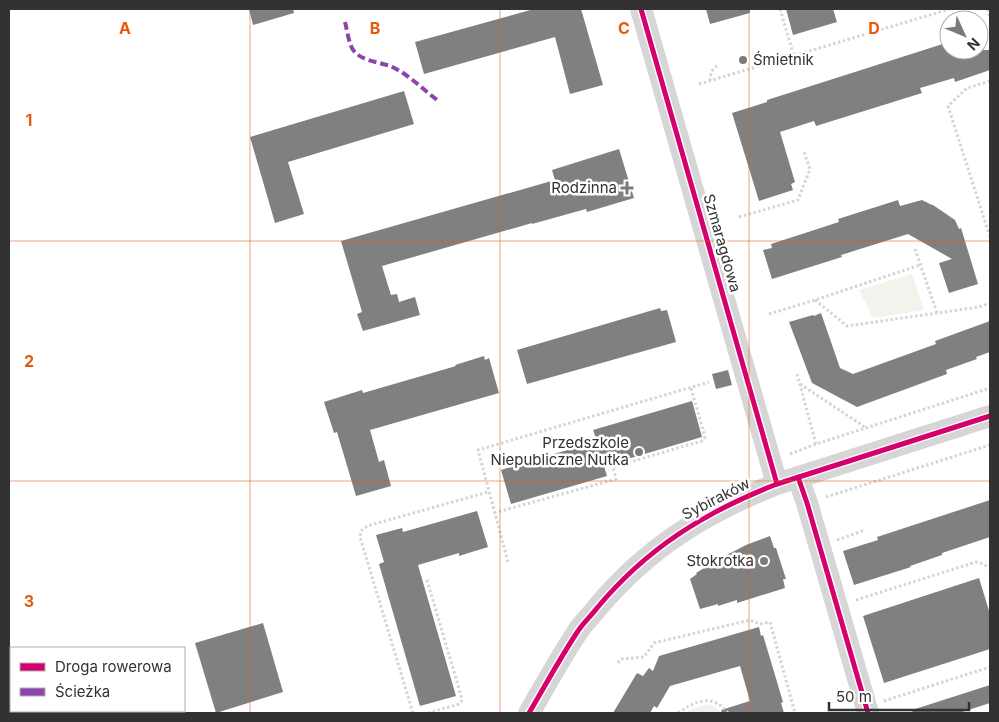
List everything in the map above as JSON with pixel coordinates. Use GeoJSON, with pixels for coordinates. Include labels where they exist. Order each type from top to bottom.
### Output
{"type":"FeatureCollection","features":[{"type":"Feature","properties":{"kind":"street","name":"Szmaragdowa"},"geometry":{"type":"LineString","coordinates":[[641,9],[788,481],[807,503],[873,708]]}},
{"type":"Feature","properties":{"kind":"street","name":"Sybiraków"},"geometry":{"type":"LineString","coordinates":[[529,713],[578,630],[608,595],[637,566],[667,541],[707,515],[758,491],[990,416]]}},
{"type":"Feature","properties":{"kind":"path"},"geometry":{"type":"LineString","coordinates":[[780,9],[794,56]]}},
{"type":"Feature","properties":{"kind":"path"},"geometry":{"type":"LineString","coordinates":[[699,84],[950,9]]}},
{"type":"Feature","properties":{"kind":"path"},"geometry":{"type":"LineString","coordinates":[[987,9],[990,18]]}},
{"type":"Feature","properties":{"kind":"path"},"geometry":{"type":"LineString","coordinates":[[710,81],[712,69],[719,65]]}},
{"type":"Feature","properties":{"kind":"path"},"geometry":{"type":"LineString","coordinates":[[990,81],[968,88],[948,106],[990,236]]}},
{"type":"Feature","properties":{"kind":"path"},"geometry":{"type":"LineString","coordinates":[[739,218],[798,200],[810,169],[804,152]]}},
{"type":"Feature","properties":{"kind":"path"},"geometry":{"type":"LineString","coordinates":[[915,249],[936,313]]}},
{"type":"Feature","properties":{"kind":"path"},"geometry":{"type":"LineString","coordinates":[[769,314],[920,265]]}},
{"type":"Feature","properties":{"kind":"path"},"geometry":{"type":"LineString","coordinates":[[815,300],[847,326],[979,307],[990,303]]}},
{"type":"Feature","properties":{"kind":"path"},"geometry":{"type":"LineString","coordinates":[[797,374],[816,444]]}},
{"type":"Feature","properties":{"kind":"path"},"geometry":{"type":"LineString","coordinates":[[508,562],[478,450],[709,382]]}},
{"type":"Feature","properties":{"kind":"path"},"geometry":{"type":"LineString","coordinates":[[800,384],[866,428]]}},
{"type":"Feature","properties":{"kind":"path"},"geometry":{"type":"LineString","coordinates":[[494,513],[616,479],[613,467],[702,441],[706,437],[691,388]]}},
{"type":"Feature","properties":{"kind":"path"},"geometry":{"type":"LineString","coordinates":[[809,446],[990,388]]}},
{"type":"Feature","properties":{"kind":"path"},"geometry":{"type":"LineString","coordinates":[[807,503],[990,445]]}},
{"type":"Feature","properties":{"kind":"path"},"geometry":{"type":"LineString","coordinates":[[413,713],[360,537],[361,532],[366,526],[488,492]]}},
{"type":"Feature","properties":{"kind":"path"},"geometry":{"type":"LineString","coordinates":[[848,603],[976,562],[990,568]]}},
{"type":"Feature","properties":{"kind":"path"},"geometry":{"type":"LineString","coordinates":[[428,580],[462,699],[459,704],[428,713]]}},
{"type":"Feature","properties":{"kind":"path"},"geometry":{"type":"LineString","coordinates":[[618,663],[621,659],[644,657],[654,643],[750,620],[760,624],[770,622],[795,713]]}},
{"type":"Feature","properties":{"kind":"path"},"geometry":{"type":"LineString","coordinates":[[873,708],[990,667]]}},
{"type":"Feature","properties":{"kind":"path"},"geometry":{"type":"LineString","coordinates":[[678,713],[689,705],[710,699],[720,704],[728,713]]}},
{"type":"Feature","properties":{"kind":"shaded area"},"geometry":{"type":"Polygon","coordinates":[[[912,274],[924,310],[873,318],[859,290],[912,274]]]}},
{"type":"Feature","properties":{"kind":"shaded area"},"geometry":{"type":"Polygon","coordinates":[[[709,704],[722,713],[685,713],[691,709],[709,704]]]}},
{"type":"Feature","properties":{"kind":"building"},"geometry":{"type":"Polygon","coordinates":[[[249,9],[293,9],[294,13],[253,25],[249,9]]]}},
{"type":"Feature","properties":{"kind":"building"},"geometry":{"type":"Polygon","coordinates":[[[534,9],[581,9],[603,85],[570,94],[555,37],[424,74],[415,42],[534,9]]]}},
{"type":"Feature","properties":{"kind":"building"},"geometry":{"type":"Polygon","coordinates":[[[706,9],[750,9],[750,13],[710,24],[706,9]]]}},
{"type":"Feature","properties":{"kind":"building"},"geometry":{"type":"Polygon","coordinates":[[[786,9],[833,9],[837,22],[793,35],[786,9]]]}},
{"type":"Feature","properties":{"kind":"building"},"geometry":{"type":"Polygon","coordinates":[[[939,45],[939,60],[989,60],[990,50],[990,70],[955,82],[954,78],[920,88],[922,93],[816,126],[814,121],[780,132],[795,182],[791,184],[793,190],[759,201],[732,113],[767,102],[767,100],[939,45]]]}},
{"type":"Feature","properties":{"kind":"building"},"geometry":{"type":"Polygon","coordinates":[[[404,91],[414,124],[288,162],[304,214],[275,223],[250,137],[404,91]]]}},
{"type":"Feature","properties":{"kind":"building"},"geometry":{"type":"Polygon","coordinates":[[[619,149],[634,198],[587,212],[586,209],[532,223],[382,266],[391,295],[397,294],[399,302],[415,297],[420,315],[363,331],[357,314],[362,312],[341,241],[555,180],[552,170],[619,149]]]}},
{"type":"Feature","properties":{"kind":"building"},"geometry":{"type":"Polygon","coordinates":[[[898,200],[900,206],[922,200],[955,220],[959,229],[961,228],[978,284],[949,293],[939,263],[952,259],[908,234],[772,279],[763,250],[772,248],[771,244],[839,222],[838,219],[898,200]]]}},
{"type":"Feature","properties":{"kind":"building"},"geometry":{"type":"Polygon","coordinates":[[[660,308],[661,311],[667,310],[676,342],[527,384],[517,350],[660,308]]]}},
{"type":"Feature","properties":{"kind":"building"},"geometry":{"type":"Polygon","coordinates":[[[821,313],[840,368],[853,374],[936,344],[935,341],[990,321],[990,352],[976,357],[977,359],[946,370],[947,374],[857,407],[812,383],[789,322],[821,313]]]}},
{"type":"Feature","properties":{"kind":"building"},"geometry":{"type":"Polygon","coordinates":[[[484,356],[485,360],[489,358],[499,393],[370,430],[379,462],[384,460],[391,486],[356,496],[337,432],[334,433],[324,402],[362,390],[363,393],[484,356]]]}},
{"type":"Feature","properties":{"kind":"building"},"geometry":{"type":"Polygon","coordinates":[[[728,370],[732,385],[716,389],[712,374],[728,370]]]}},
{"type":"Feature","properties":{"kind":"building"},"geometry":{"type":"Polygon","coordinates":[[[692,401],[702,437],[604,466],[607,476],[511,504],[501,470],[597,441],[593,430],[692,401]]]}},
{"type":"Feature","properties":{"kind":"building"},"geometry":{"type":"Polygon","coordinates":[[[990,500],[990,537],[942,553],[942,555],[911,567],[854,585],[843,551],[878,540],[877,537],[990,500]]]}},
{"type":"Feature","properties":{"kind":"building"},"geometry":{"type":"Polygon","coordinates":[[[477,511],[488,547],[418,565],[456,696],[420,706],[379,564],[384,562],[376,535],[402,528],[403,532],[477,511]]]}},
{"type":"Feature","properties":{"kind":"building"},"geometry":{"type":"Polygon","coordinates":[[[770,536],[786,579],[783,579],[785,588],[737,603],[737,600],[700,609],[690,579],[696,573],[719,559],[746,545],[770,536]]]}},
{"type":"Feature","properties":{"kind":"building"},"geometry":{"type":"Polygon","coordinates":[[[979,578],[990,614],[990,649],[884,683],[863,616],[979,578]]]}},
{"type":"Feature","properties":{"kind":"building"},"geometry":{"type":"Polygon","coordinates":[[[263,623],[283,692],[216,713],[195,643],[263,623]]]}},
{"type":"Feature","properties":{"kind":"building"},"geometry":{"type":"Polygon","coordinates":[[[759,627],[783,702],[781,703],[784,713],[722,713],[721,710],[750,701],[740,666],[670,686],[657,708],[654,706],[650,713],[613,713],[637,673],[643,676],[649,668],[653,671],[659,656],[759,627]]]}},
{"type":"Feature","properties":{"kind":"building"},"geometry":{"type":"Polygon","coordinates":[[[990,685],[990,703],[959,713],[913,713],[912,710],[990,685]]]}},
{"type":"Feature","properties":{"kind":"marked path"},"geometry":{"type":"LineString","coordinates":[[345,22],[348,37],[357,54],[366,59],[397,69],[440,102]]}},
{"type":"Feature","properties":{"kind":"cycle path"},"geometry":{"type":"LineString","coordinates":[[641,9],[777,484]]}},
{"type":"Feature","properties":{"kind":"cycle path"},"geometry":{"type":"LineString","coordinates":[[529,713],[582,625],[636,567],[679,534],[726,507],[777,484],[990,416]]}},
{"type":"Feature","properties":{"kind":"cycle path"},"geometry":{"type":"LineString","coordinates":[[798,477],[868,713]]}},
{"type":"Feature","properties":{"kind":"place","name":"Śmietnik"},"geometry":{"type":"Point","coordinates":[743,60]}},
{"type":"Feature","properties":{"kind":"place","name":"Rodzinna"},"geometry":{"type":"Point","coordinates":[627,188]}},
{"type":"Feature","properties":{"kind":"place","name":"Przedszkole Niepubliczne Nutka"},"geometry":{"type":"Point","coordinates":[639,452]}},
{"type":"Feature","properties":{"kind":"place","name":"Stokrotka"},"geometry":{"type":"Point","coordinates":[764,561]}}]}
